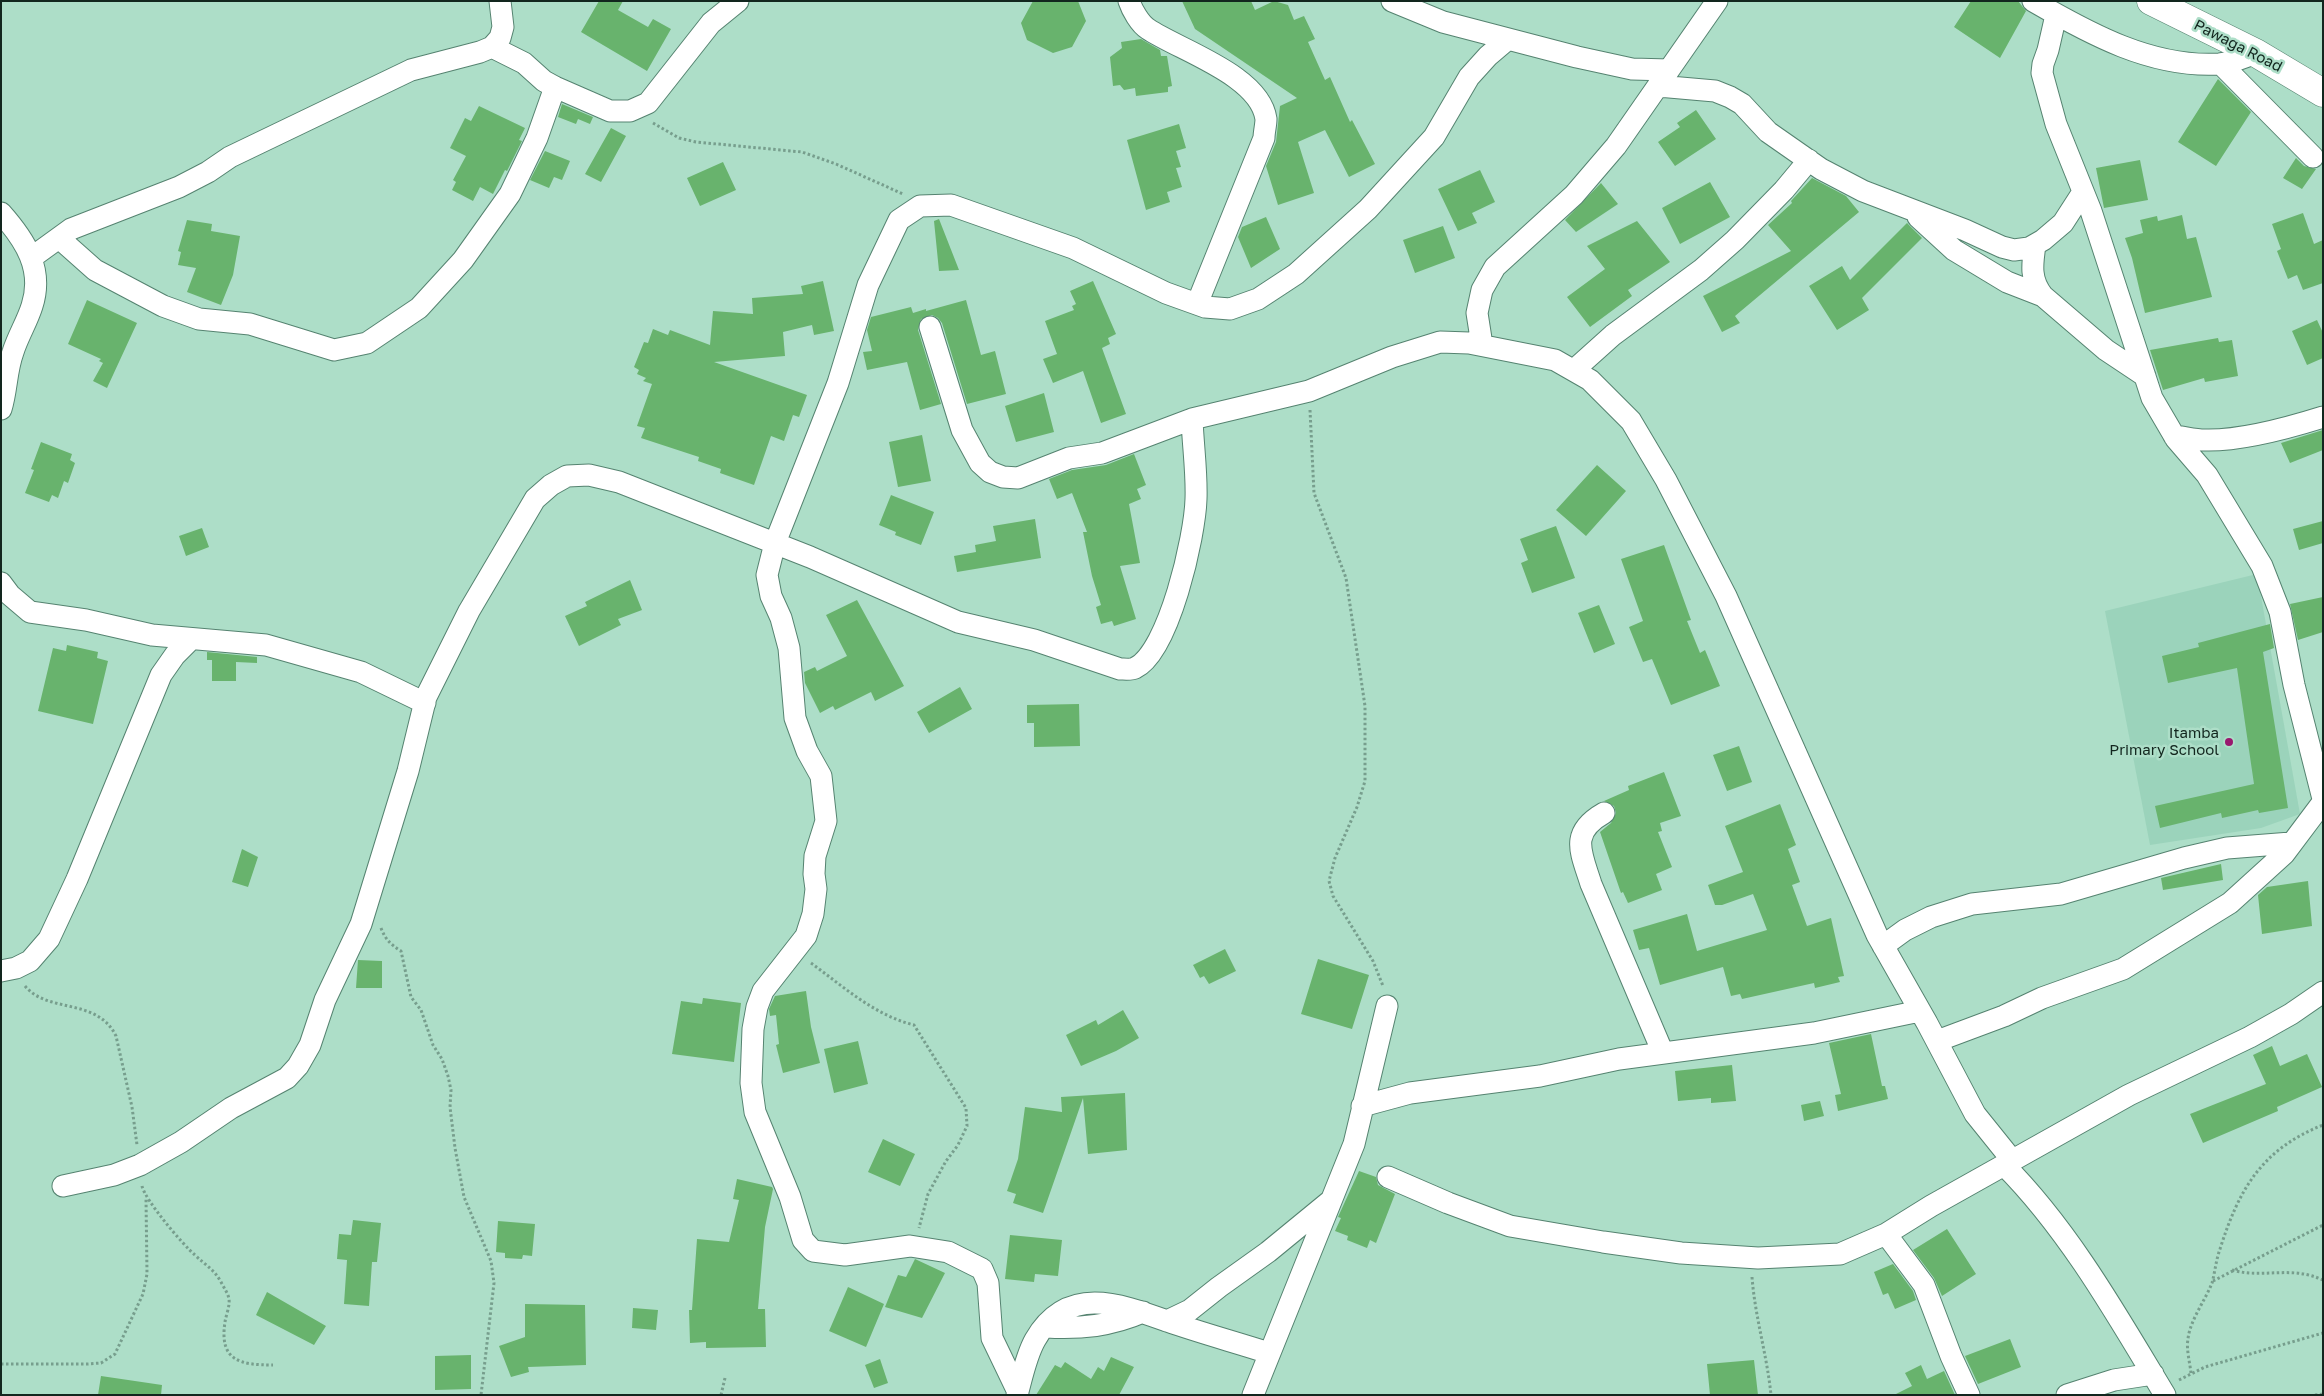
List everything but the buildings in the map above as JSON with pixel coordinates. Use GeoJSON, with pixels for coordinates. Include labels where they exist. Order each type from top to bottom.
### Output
{"type":"FeatureCollection","features":[{"type":"Feature","properties":{"kind":"main road","name":"Pawaga Road"},"geometry":{"type":"LineString","coordinates":[[2151,1],[2256,53],[2323,93]]}},
{"type":"Feature","properties":{"kind":"street"},"geometry":{"type":"LineString","coordinates":[[31,258],[59,238],[88,221],[179,187],[208,172],[230,157],[411,70],[480,52],[492,47],[500,38],[503,26],[500,1]]}},
{"type":"Feature","properties":{"kind":"street"},"geometry":{"type":"LineString","coordinates":[[492,47],[524,63],[544,81],[555,87],[610,111],[630,111],[648,103],[711,23],[738,1]]}},
{"type":"Feature","properties":{"kind":"street"},"geometry":{"type":"LineString","coordinates":[[1129,1],[1131,8],[1146,29],[1217,65],[1248,89],[1260,102],[1266,119],[1264,138],[1197,304]]}},
{"type":"Feature","properties":{"kind":"street"},"geometry":{"type":"LineString","coordinates":[[1392,1],[1443,22],[1632,69],[1730,97],[1742,104],[1768,132],[1809,160],[1864,192],[1965,230],[2002,247],[2014,250],[2035,246],[2063,223],[2083,192]]}},
{"type":"Feature","properties":{"kind":"street"},"geometry":{"type":"LineString","coordinates":[[1482,345],[1477,313],[1482,290],[1494,266],[1574,195],[1616,146],[1717,1]]}},
{"type":"Feature","properties":{"kind":"street"},"geometry":{"type":"LineString","coordinates":[[2033,1],[2105,40],[2152,56],[2187,63],[2221,64],[2256,53]]}},
{"type":"Feature","properties":{"kind":"street"},"geometry":{"type":"LineString","coordinates":[[1936,1041],[2004,1016],[2042,998],[2123,969],[2230,903],[2284,854],[2323,800],[2319,768],[2294,685],[2280,612],[2262,566],[2207,475],[2174,436],[2152,398],[2083,192],[2056,124],[2042,73],[2056,15]]}},
{"type":"Feature","properties":{"kind":"street"},"geometry":{"type":"LineString","coordinates":[[1017,1393],[992,1338],[988,1283],[982,1270],[948,1252],[910,1246],[845,1255],[829,1254],[813,1251],[803,1240],[790,1197],[755,1112],[751,1083],[753,1029],[757,1007],[763,991],[806,936],[813,914],[816,889],[814,874],[815,856],[826,821],[821,776],[807,751],[795,718],[789,648],[771,596],[767,575],[775,543],[838,383],[868,285],[899,220],[920,206],[951,205],[1073,248],[1166,293],[1205,307],[1230,309],[1258,298],[1296,274],[1368,209],[1434,137],[1469,77],[1488,56],[1508,39]]}},
{"type":"Feature","properties":{"kind":"street"},"geometry":{"type":"LineString","coordinates":[[2221,64],[2313,157]]}},
{"type":"Feature","properties":{"kind":"street"},"geometry":{"type":"LineString","coordinates":[[59,238],[95,270],[164,306],[199,319],[250,324],[334,350],[367,343],[419,308],[463,260],[510,194],[536,138],[555,87]]}},
{"type":"Feature","properties":{"kind":"street"},"geometry":{"type":"LineString","coordinates":[[1574,370],[1613,335],[1701,270],[1735,240],[1784,190],[1809,160]]}},
{"type":"Feature","properties":{"kind":"street"},"geometry":{"type":"LineString","coordinates":[[1911,210],[1954,250],[2008,282],[2043,296]]}},
{"type":"Feature","properties":{"kind":"street"},"geometry":{"type":"LineString","coordinates":[[1,213],[23,240],[31,258],[37,284],[32,305],[12,354],[7,391],[1,409]]}},
{"type":"Feature","properties":{"kind":"street"},"geometry":{"type":"LineString","coordinates":[[2035,246],[2032,273],[2043,296],[2106,350],[2146,376]]}},
{"type":"Feature","properties":{"kind":"street"},"geometry":{"type":"LineString","coordinates":[[930,327],[962,430],[980,463],[990,472],[1003,477],[1018,478],[1069,458],[1102,453],[1192,419],[1309,391],[1392,357],[1440,342],[1482,345],[1555,360],[1590,380],[1631,421],[1666,480],[1726,596],[1802,771],[1883,946],[1975,1114],[2097,1286],[2152,1374],[2170,1390]]}},
{"type":"Feature","properties":{"kind":"street"},"geometry":{"type":"LineString","coordinates":[[2174,436],[2206,440],[2240,436],[2274,431],[2323,417]]}},
{"type":"Feature","properties":{"kind":"street"},"geometry":{"type":"LineString","coordinates":[[63,1186],[114,1175],[140,1166],[181,1142],[230,1108],[287,1078],[298,1066],[310,1045],[325,1000],[361,924],[408,771],[425,703],[469,611],[506,546],[535,499],[551,485],[567,476],[589,475],[619,482],[775,543],[958,622],[1034,640],[1120,668],[1134,669],[1146,660],[1154,648],[1178,596],[1189,548],[1196,500],[1192,419]]}},
{"type":"Feature","properties":{"kind":"street"},"geometry":{"type":"LineString","coordinates":[[1,583],[10,596],[30,612],[86,620],[152,635],[266,646],[361,672],[425,703]]}},
{"type":"Feature","properties":{"kind":"street"},"geometry":{"type":"LineString","coordinates":[[8,969],[30,961],[48,940],[77,879],[158,682],[175,655],[191,639]]}},
{"type":"Feature","properties":{"kind":"street"},"geometry":{"type":"LineString","coordinates":[[1604,813],[1589,822],[1582,832],[1583,858],[1594,892],[1663,1053]]}},
{"type":"Feature","properties":{"kind":"street"},"geometry":{"type":"LineString","coordinates":[[1883,946],[1905,930],[1931,917],[1972,904],[2061,894],[2184,858],[2227,848],[2291,843]]}},
{"type":"Feature","properties":{"kind":"street"},"geometry":{"type":"LineString","coordinates":[[1388,1177],[1448,1203],[1510,1226],[1681,1253],[1758,1258],[1840,1254],[1886,1234],[2129,1094],[2266,1028],[2323,992]]}},
{"type":"Feature","properties":{"kind":"street"},"geometry":{"type":"LineString","coordinates":[[1253,1395],[1354,1144],[1387,1006]]}},
{"type":"Feature","properties":{"kind":"street"},"geometry":{"type":"LineString","coordinates":[[1362,1106],[1410,1093],[1540,1076],[1619,1059],[1814,1034],[1920,1011]]}},
{"type":"Feature","properties":{"kind":"street"},"geometry":{"type":"LineString","coordinates":[[1167,1321],[1190,1310],[1268,1252],[1330,1202]]}},
{"type":"Feature","properties":{"kind":"street"},"geometry":{"type":"LineString","coordinates":[[1886,1234],[1924,1285],[1951,1356],[1970,1395]]}},
{"type":"Feature","properties":{"kind":"street"},"geometry":{"type":"LineString","coordinates":[[1017,1393],[1035,1340],[1046,1327],[1075,1328],[1102,1326],[1143,1312],[1269,1353]]}},
{"type":"Feature","properties":{"kind":"street"},"geometry":{"type":"LineString","coordinates":[[2067,1395],[2114,1380],[2152,1374]]}},
{"type":"Feature","properties":{"kind":"path"},"geometry":{"type":"LineString","coordinates":[[630,111],[679,138],[716,145],[802,152],[880,182],[926,206]]}},
{"type":"Feature","properties":{"kind":"path"},"geometry":{"type":"LineString","coordinates":[[1309,391],[1314,493],[1346,578],[1365,706],[1365,781],[1335,858],[1329,881],[1333,896],[1373,961],[1382,980],[1387,1006]]}},
{"type":"Feature","properties":{"kind":"path"},"geometry":{"type":"LineString","coordinates":[[371,893],[384,936],[393,946],[401,951],[411,997],[421,1010],[433,1045],[442,1059],[451,1090],[450,1107],[464,1197],[491,1261],[494,1283],[481,1395]]}},
{"type":"Feature","properties":{"kind":"path"},"geometry":{"type":"LineString","coordinates":[[794,951],[872,1008],[894,1020],[914,1025],[966,1108],[967,1126],[958,1145],[946,1160],[928,1194],[922,1219],[910,1246]]}},
{"type":"Feature","properties":{"kind":"path"},"geometry":{"type":"LineString","coordinates":[[8,969],[38,997],[82,1009],[100,1017],[112,1027],[116,1036],[132,1108],[142,1188],[146,1197],[193,1254],[209,1265],[227,1293],[230,1302],[224,1332],[227,1351],[236,1360],[253,1365],[273,1365]]}},
{"type":"Feature","properties":{"kind":"path"},"geometry":{"type":"LineString","coordinates":[[2191,1373],[2187,1341],[2212,1281],[2220,1249],[2237,1204],[2258,1168],[2277,1149],[2299,1134],[2323,1125]]}},
{"type":"Feature","properties":{"kind":"path"},"geometry":{"type":"LineString","coordinates":[[1,1364],[101,1363],[115,1354],[143,1294],[147,1274],[146,1197]]}},
{"type":"Feature","properties":{"kind":"path"},"geometry":{"type":"LineString","coordinates":[[2212,1281],[2323,1225]]}},
{"type":"Feature","properties":{"kind":"path"},"geometry":{"type":"LineString","coordinates":[[1758,1258],[1752,1276],[1753,1298],[1767,1360],[1771,1395]]}},
{"type":"Feature","properties":{"kind":"path"},"geometry":{"type":"LineString","coordinates":[[2231,1270],[2253,1274],[2294,1271],[2323,1280]]}},
{"type":"Feature","properties":{"kind":"path"},"geometry":{"type":"LineString","coordinates":[[2170,1390],[2191,1373],[2323,1333]]}},
{"type":"Feature","properties":{"kind":"path"},"geometry":{"type":"LineString","coordinates":[[721,1395],[725,1378]]}},
{"type":"Feature","properties":{"kind":"path"},"geometry":{"type":"LineString","coordinates":[[2315,1395],[2323,1394]]}},
{"type":"Feature","properties":{"kind":"shaded area","name":"Itamba Primary School"},"geometry":{"type":"Polygon","coordinates":[[[2257,574],[2300,814],[2261,828],[2150,845],[2105,611],[2257,574]]]}},
{"type":"Feature","properties":{"kind":"place","name":"Itamba Primary School"},"geometry":{"type":"Point","coordinates":[2229,742]}}]}
